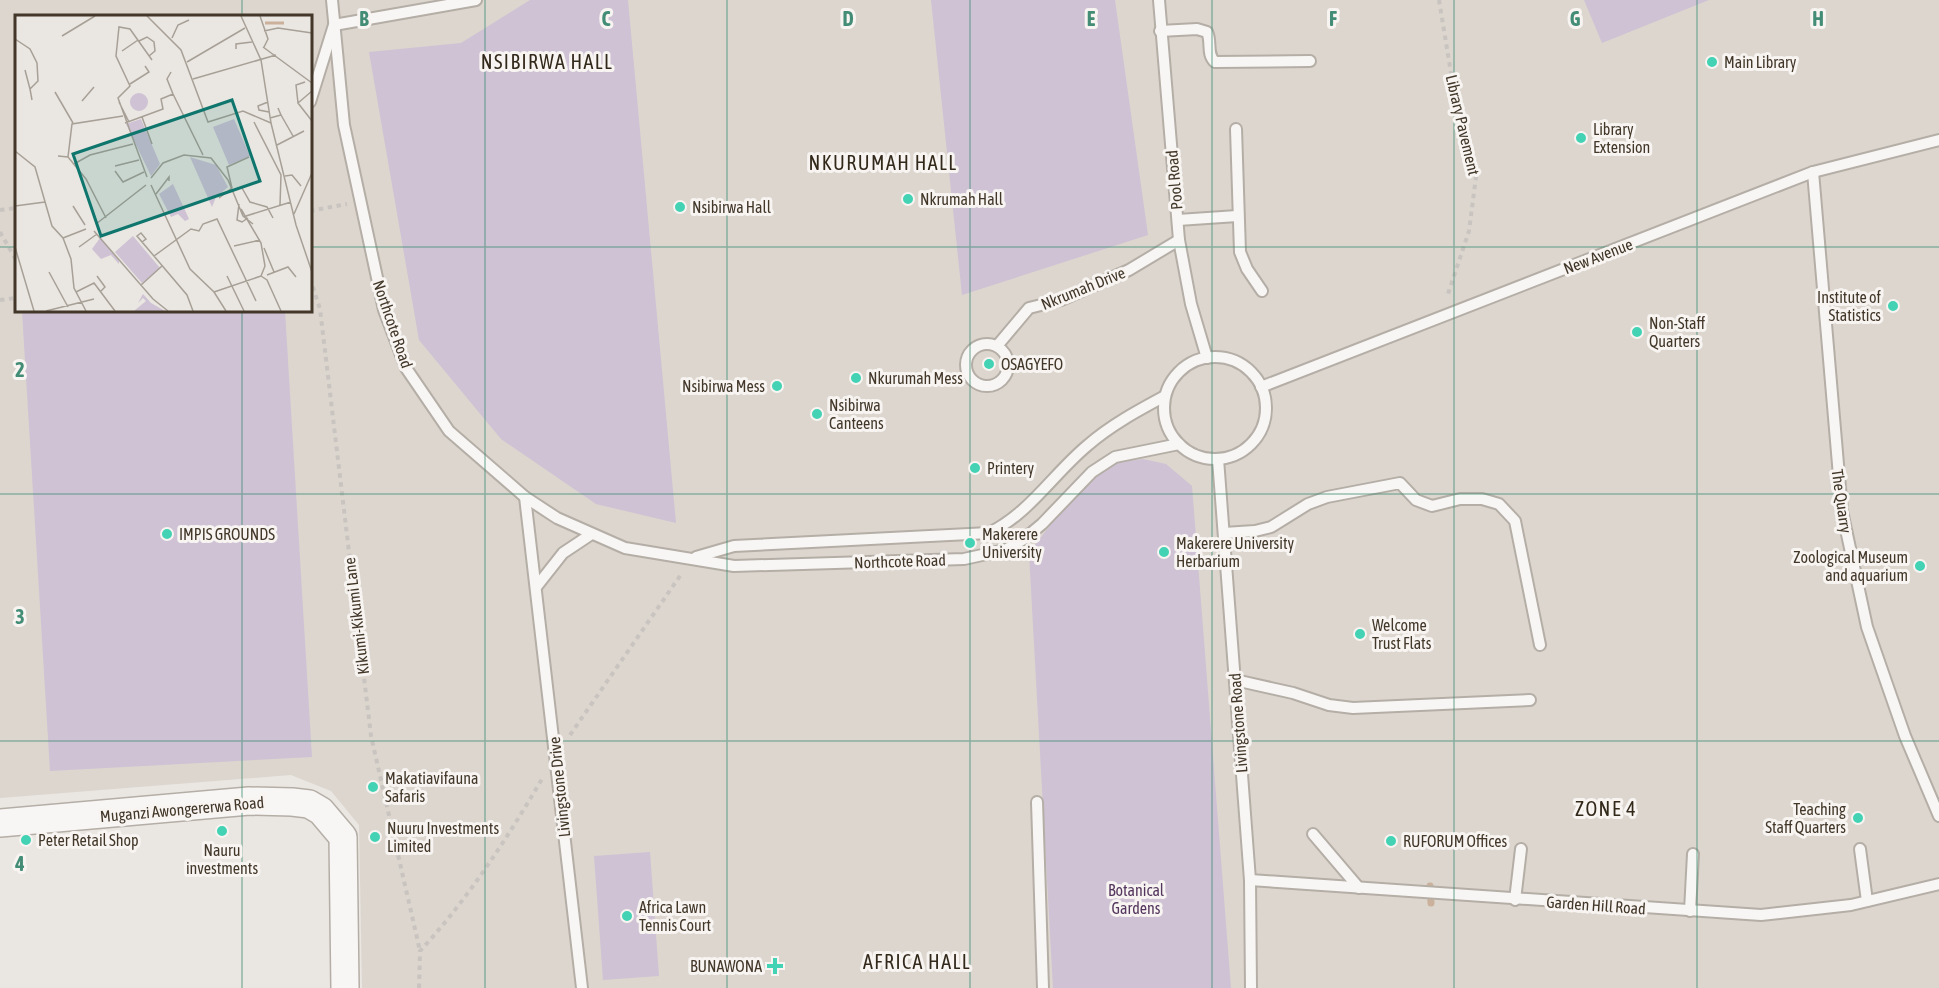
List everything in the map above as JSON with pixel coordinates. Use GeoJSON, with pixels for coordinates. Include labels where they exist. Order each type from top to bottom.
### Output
{"type":"FeatureCollection","features":[{"type":"Feature","properties":{"kind":"street","name":"Muganzi Awongererwa Road"},"geometry":{"type":"LineString","coordinates":[[0,823],[249,801],[309,804],[331,820],[343,837],[345,988]]}},
{"type":"Feature","properties":{"kind":"lane","name":"Northcote Road"},"geometry":{"type":"LineString","coordinates":[[332,0],[344,125],[384,310],[406,368],[449,431],[525,497],[590,535],[625,548],[734,566],[964,559],[1005,550],[1024,539],[1042,524],[1092,472],[1115,457],[1179,444]]}},
{"type":"Feature","properties":{"kind":"lane"},"geometry":{"type":"LineString","coordinates":[[312,96],[334,25],[476,0]]}},
{"type":"Feature","properties":{"kind":"lane","name":"Pool Road"},"geometry":{"type":"LineString","coordinates":[[1159,0],[1179,240],[1191,304],[1208,358]]}},
{"type":"Feature","properties":{"kind":"lane"},"geometry":{"type":"LineString","coordinates":[[1160,31],[1197,29],[1207,32],[1210,38],[1210,56],[1215,63],[1310,60]]}},
{"type":"Feature","properties":{"kind":"lane"},"geometry":{"type":"LineString","coordinates":[[1236,129],[1237,216],[1240,252],[1246,269],[1262,291]]}},
{"type":"Feature","properties":{"kind":"lane","name":"New Avenue"},"geometry":{"type":"LineString","coordinates":[[1262,387],[1813,172],[1939,140]]}},
{"type":"Feature","properties":{"kind":"lane","name":"The Quarry"},"geometry":{"type":"LineString","coordinates":[[1813,172],[1844,521],[1867,627],[1905,736],[1938,809]]}},
{"type":"Feature","properties":{"kind":"lane"},"geometry":{"type":"LineString","coordinates":[[1178,220],[1237,216]]}},
{"type":"Feature","properties":{"kind":"lane","name":"Nkrumah Drive"},"geometry":{"type":"LineString","coordinates":[[997,346],[1029,308],[1061,300],[1130,270],[1179,240]]}},
{"type":"Feature","properties":{"kind":"lane"},"geometry":{"type":"LineString","coordinates":[[978,345],[997,346],[1008,360],[1008,370],[1004,379],[987,386],[977,384],[970,378],[966,369],[970,351],[978,345]]}},
{"type":"Feature","properties":{"kind":"lane"},"geometry":{"type":"LineString","coordinates":[[1208,358],[1221,358],[1245,367],[1262,387],[1265,397],[1265,419],[1256,439],[1239,453],[1218,459],[1190,453],[1179,444],[1166,420],[1165,396],[1170,385],[1181,371],[1196,361],[1208,358]]}},
{"type":"Feature","properties":{"kind":"lane","name":"Northcote Road"},"geometry":{"type":"LineString","coordinates":[[693,558],[734,546],[989,533],[1021,513],[1088,445],[1130,415],[1165,396]]}},
{"type":"Feature","properties":{"kind":"lane","name":"Livingstone Road"},"geometry":{"type":"LineString","coordinates":[[1218,459],[1250,880],[1251,988]]}},
{"type":"Feature","properties":{"kind":"lane"},"geometry":{"type":"LineString","coordinates":[[1224,533],[1271,527],[1308,504],[1327,497],[1400,483],[1416,500],[1432,506],[1471,499],[1499,504],[1515,520],[1540,645]]}},
{"type":"Feature","properties":{"kind":"lane","name":"Livingstone Drive"},"geometry":{"type":"LineString","coordinates":[[525,497],[582,988]]}},
{"type":"Feature","properties":{"kind":"lane"},"geometry":{"type":"LineString","coordinates":[[537,586],[562,553],[590,535]]}},
{"type":"Feature","properties":{"kind":"lane"},"geometry":{"type":"LineString","coordinates":[[1235,680],[1293,693],[1329,705],[1353,708],[1530,700]]}},
{"type":"Feature","properties":{"kind":"lane"},"geometry":{"type":"LineString","coordinates":[[1037,802],[1043,988]]}},
{"type":"Feature","properties":{"kind":"lane"},"geometry":{"type":"LineString","coordinates":[[1313,834],[1359,888]]}},
{"type":"Feature","properties":{"kind":"lane"},"geometry":{"type":"LineString","coordinates":[[1515,900],[1521,849]]}},
{"type":"Feature","properties":{"kind":"lane"},"geometry":{"type":"LineString","coordinates":[[1860,849],[1867,901]]}},
{"type":"Feature","properties":{"kind":"lane"},"geometry":{"type":"LineString","coordinates":[[1690,911],[1693,854]]}},
{"type":"Feature","properties":{"kind":"lane","name":"Garden Hill Road"},"geometry":{"type":"LineString","coordinates":[[1250,880],[1515,900],[1761,915],[1815,910],[1867,901],[1939,884]]}},
{"type":"Feature","properties":{"kind":"path","name":"Library Pavement"},"geometry":{"type":"LineString","coordinates":[[1439,0],[1452,80],[1474,160],[1476,190],[1469,231],[1440,317]]}},
{"type":"Feature","properties":{"kind":"path"},"geometry":{"type":"LineString","coordinates":[[312,211],[360,202]]}},
{"type":"Feature","properties":{"kind":"path"},"geometry":{"type":"LineString","coordinates":[[0,210],[15,208]]}},
{"type":"Feature","properties":{"kind":"path"},"geometry":{"type":"LineString","coordinates":[[0,232],[15,258]]}},
{"type":"Feature","properties":{"kind":"path","name":"Kikumi-Kikumi Lane"},"geometry":{"type":"LineString","coordinates":[[312,284],[320,309],[370,736],[420,951],[419,988]]}},
{"type":"Feature","properties":{"kind":"path"},"geometry":{"type":"LineString","coordinates":[[0,300],[15,298]]}},
{"type":"Feature","properties":{"kind":"path"},"geometry":{"type":"LineString","coordinates":[[420,951],[450,919],[480,879],[556,755],[693,558]]}},
{"type":"Feature","properties":{"kind":"shaded area","name":"Makerere University"},"geometry":{"type":"Polygon","coordinates":[[[0,0],[1939,0],[1939,988],[362,988],[359,825],[331,791],[291,775],[0,798],[0,0]]]}},
{"type":"Feature","properties":{"kind":"green space"},"geometry":{"type":"Polygon","coordinates":[[[530,0],[628,0],[676,523],[596,504],[501,439],[419,340],[369,52],[461,43],[530,0]]]}},
{"type":"Feature","properties":{"kind":"green space"},"geometry":{"type":"Polygon","coordinates":[[[931,0],[1115,0],[1148,235],[962,295],[931,0]]]}},
{"type":"Feature","properties":{"kind":"green space"},"geometry":{"type":"Polygon","coordinates":[[[1584,0],[1709,0],[1602,43],[1584,0]]]}},
{"type":"Feature","properties":{"kind":"green space","name":"IMPIS GROUNDS"},"geometry":{"type":"Polygon","coordinates":[[[22,312],[285,312],[312,757],[50,771],[22,312]]]}},
{"type":"Feature","properties":{"kind":"green space","name":"Botanical Gardens"},"geometry":{"type":"Polygon","coordinates":[[[1143,459],[1166,464],[1192,486],[1231,988],[1053,988],[1029,553],[1076,491],[1113,463],[1143,459]]]}},
{"type":"Feature","properties":{"kind":"green space","name":"Africa Lawn Tennis Court"},"geometry":{"type":"Polygon","coordinates":[[[650,852],[659,976],[603,980],[594,856],[650,852]]]}},
{"type":"Feature","properties":{"kind":"waterway"},"geometry":{"type":"LineString","coordinates":[[1430,886],[1431,903]]}},
{"type":"Feature","properties":{"kind":"place","name":"Main Library"},"geometry":{"type":"Point","coordinates":[1712,62]}},
{"type":"Feature","properties":{"kind":"place","name":"Library Extension"},"geometry":{"type":"Point","coordinates":[1581,138]}},
{"type":"Feature","properties":{"kind":"place","name":"Nkrumah Hall"},"geometry":{"type":"Point","coordinates":[908,199]}},
{"type":"Feature","properties":{"kind":"place","name":"Nsibirwa Hall"},"geometry":{"type":"Point","coordinates":[680,207]}},
{"type":"Feature","properties":{"kind":"place","name":"Institute of Statistics"},"geometry":{"type":"Point","coordinates":[1893,306]}},
{"type":"Feature","properties":{"kind":"place","name":"Non-Staff Quarters"},"geometry":{"type":"Point","coordinates":[1637,332]}},
{"type":"Feature","properties":{"kind":"place","name":"OSAGYEFO"},"geometry":{"type":"Point","coordinates":[989,364]}},
{"type":"Feature","properties":{"kind":"place","name":"Nkurumah Mess"},"geometry":{"type":"Point","coordinates":[856,378]}},
{"type":"Feature","properties":{"kind":"place","name":"Nsibirwa Mess"},"geometry":{"type":"Point","coordinates":[777,386]}},
{"type":"Feature","properties":{"kind":"place","name":"Nsibirwa Canteens"},"geometry":{"type":"Point","coordinates":[817,414]}},
{"type":"Feature","properties":{"kind":"place","name":"Printery"},"geometry":{"type":"Point","coordinates":[975,468]}},
{"type":"Feature","properties":{"kind":"place","name":"IMPIS GROUNDS"},"geometry":{"type":"Point","coordinates":[167,534]}},
{"type":"Feature","properties":{"kind":"place","name":"Makerere University"},"geometry":{"type":"Point","coordinates":[970,543]}},
{"type":"Feature","properties":{"kind":"place","name":"Makerere University Herbarium"},"geometry":{"type":"Point","coordinates":[1164,552]}},
{"type":"Feature","properties":{"kind":"place","name":"Zoological Museum and aquarium"},"geometry":{"type":"Point","coordinates":[1920,566]}},
{"type":"Feature","properties":{"kind":"place","name":"Welcome Trust Flats"},"geometry":{"type":"Point","coordinates":[1360,634]}},
{"type":"Feature","properties":{"kind":"place","name":"Makatiavifauna Safaris"},"geometry":{"type":"Point","coordinates":[373,787]}},
{"type":"Feature","properties":{"kind":"place","name":"Teaching Staff Quarters"},"geometry":{"type":"Point","coordinates":[1858,818]}},
{"type":"Feature","properties":{"kind":"place","name":"Nauru investments"},"geometry":{"type":"Point","coordinates":[222,831]}},
{"type":"Feature","properties":{"kind":"place","name":"Nuuru Investments Limited"},"geometry":{"type":"Point","coordinates":[375,837]}},
{"type":"Feature","properties":{"kind":"place","name":"Peter Retail Shop"},"geometry":{"type":"Point","coordinates":[26,840]}},
{"type":"Feature","properties":{"kind":"place","name":"RUFORUM Offices"},"geometry":{"type":"Point","coordinates":[1391,841]}},
{"type":"Feature","properties":{"kind":"place","name":"Africa Lawn Tennis Court"},"geometry":{"type":"Point","coordinates":[627,916]}},
{"type":"Feature","properties":{"kind":"place","name":"BUNAWONA"},"geometry":{"type":"Point","coordinates":[775,966]}},
{"type":"Feature","properties":{"kind":"district","name":"NSIBIRWA HALL"},"geometry":{"type":"Point","coordinates":[547,61]}},
{"type":"Feature","properties":{"kind":"district","name":"NKURUMAH HALL"},"geometry":{"type":"Point","coordinates":[883,162]}},
{"type":"Feature","properties":{"kind":"district","name":"ZONE 4"},"geometry":{"type":"Point","coordinates":[1606,808]}},
{"type":"Feature","properties":{"kind":"district","name":"AFRICA HALL"},"geometry":{"type":"Point","coordinates":[917,961]}}]}
